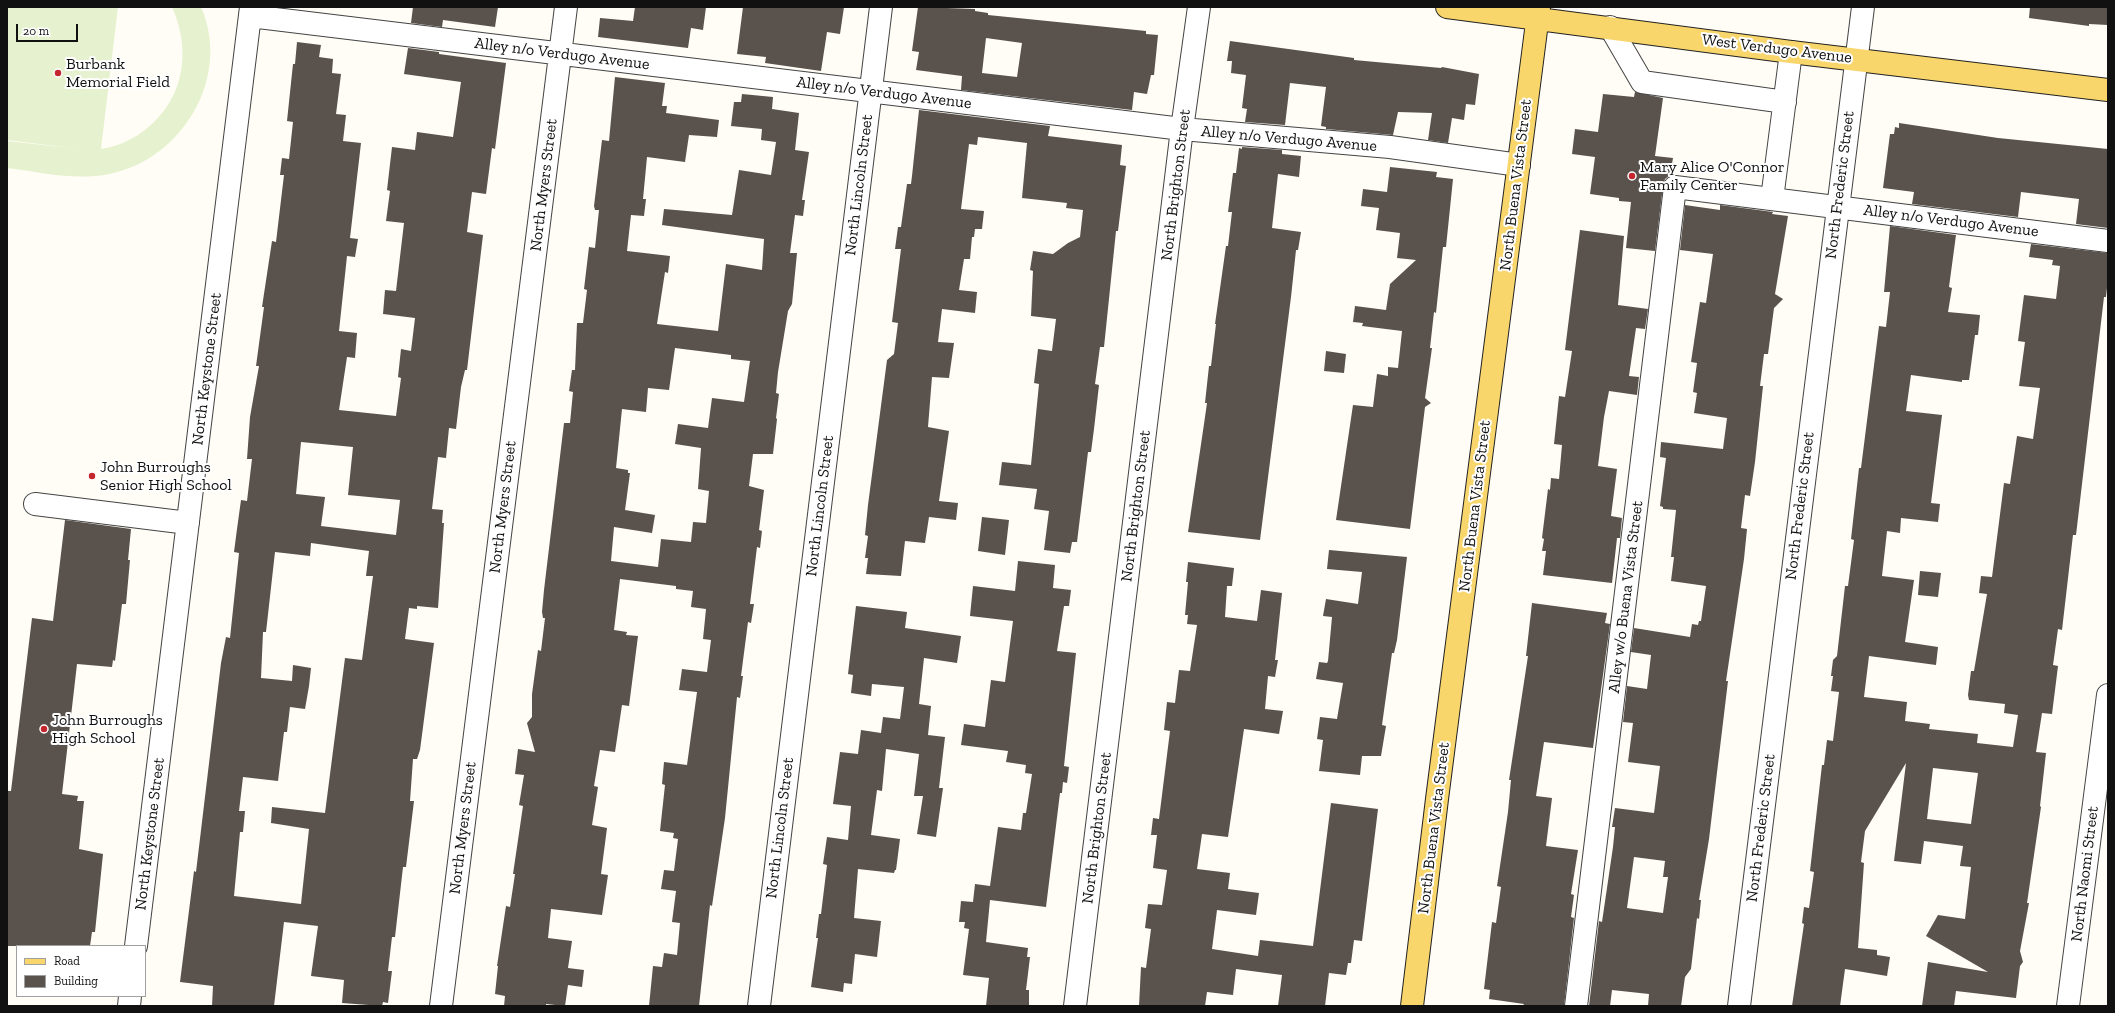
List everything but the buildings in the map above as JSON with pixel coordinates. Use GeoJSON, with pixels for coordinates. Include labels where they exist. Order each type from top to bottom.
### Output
{"type":"FeatureCollection","features":[{"type":"Feature","properties":{"kind":"main road","name":"West Verdugo Avenue"},"geometry":{"type":"LineString","coordinates":[[1447,7],[1538,12],[1610,27],[1791,52],[2108,90]]}},
{"type":"Feature","properties":{"kind":"main road","name":"North Buena Vista Street"},"geometry":{"type":"LineString","coordinates":[[1412,1006],[1436,807],[1538,12]]}},
{"type":"Feature","properties":{"kind":"street","name":"North Myers Street"},"geometry":{"type":"LineString","coordinates":[[441,1006],[566,7]]}},
{"type":"Feature","properties":{"kind":"street","name":"North Lincoln Street"},"geometry":{"type":"LineString","coordinates":[[759,1006],[881,7]]}},
{"type":"Feature","properties":{"kind":"street","name":"North Brighton Street"},"geometry":{"type":"LineString","coordinates":[[1075,1006],[1182,129],[1199,7]]}},
{"type":"Feature","properties":{"kind":"street","name":"North Frederic Street"},"geometry":{"type":"LineString","coordinates":[[1739,1006],[1862,7]]}},
{"type":"Feature","properties":{"kind":"street","name":"Alley n/o Verdugo Avenue"},"geometry":{"type":"LineString","coordinates":[[250,11],[560,54],[870,92],[1182,129],[1390,147],[1519,165]]}},
{"type":"Feature","properties":{"kind":"street","name":"North Keystone Street"},"geometry":{"type":"LineString","coordinates":[[136,945],[250,11]]}},
{"type":"Feature","properties":{"kind":"street"},"geometry":{"type":"LineString","coordinates":[[1610,27],[1642,82],[1785,102]]}},
{"type":"Feature","properties":{"kind":"street"},"geometry":{"type":"LineString","coordinates":[[1772,199],[1791,52]]}},
{"type":"Feature","properties":{"kind":"street","name":"Alley n/o Verdugo Avenue"},"geometry":{"type":"LineString","coordinates":[[1675,187],[2108,241]]}},
{"type":"Feature","properties":{"kind":"street","name":"Alley w/o Buena Vista Street"},"geometry":{"type":"LineString","coordinates":[[1576,1006],[1675,187]]}},
{"type":"Feature","properties":{"kind":"street"},"geometry":{"type":"LineString","coordinates":[[35,504],[188,523]]}},
{"type":"Feature","properties":{"kind":"street","name":"North Naomi Street"},"geometry":{"type":"LineString","coordinates":[[2068,1006],[2108,695]]}},
{"type":"Feature","properties":{"kind":"green space","name":"Burbank Memorial Field"},"geometry":{"type":"Polygon","coordinates":[[[7,7],[118,7],[101,149],[120,144],[138,135],[153,123],[165,109],[174,94],[180,77],[182,60],[182,43],[172,7],[201,7],[209,34],[210,61],[205,87],[194,112],[178,133],[159,152],[135,166],[109,174],[84,177],[45,174],[7,168],[7,141],[79,149],[7,140],[7,7]]]}},
{"type":"Feature","properties":{"kind":"place","name":"Burbank Memorial Field"},"geometry":{"type":"Point","coordinates":[58,73]}},
{"type":"Feature","properties":{"kind":"place","name":"Mary Alice O'Connor Family Center"},"geometry":{"type":"Point","coordinates":[1632,176]}},
{"type":"Feature","properties":{"kind":"place","name":"John Burroughs Senior High School"},"geometry":{"type":"Point","coordinates":[92,476]}},
{"type":"Feature","properties":{"kind":"place","name":"John Burroughs High School"},"geometry":{"type":"Point","coordinates":[44,729]}}]}
